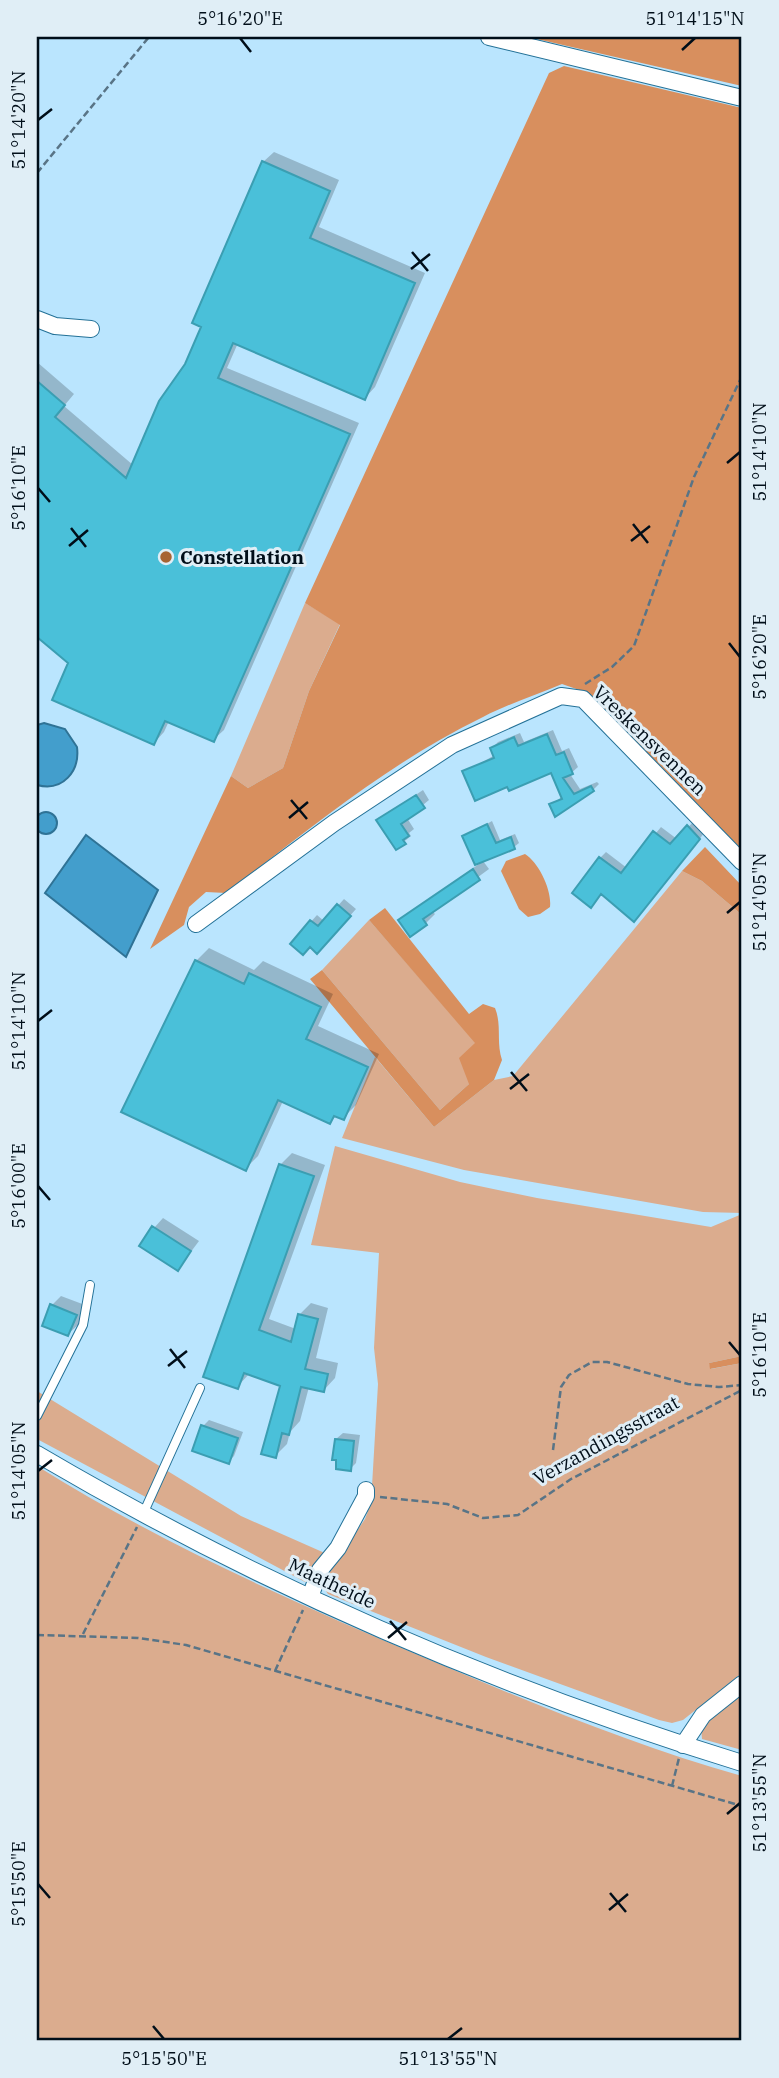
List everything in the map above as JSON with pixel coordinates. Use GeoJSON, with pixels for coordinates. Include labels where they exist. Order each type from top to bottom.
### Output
{"type":"FeatureCollection","features":[{"type":"Feature","properties":{"kind":"street"},"geometry":{"type":"LineString","coordinates":[[489,37],[742,98]]}},
{"type":"Feature","properties":{"kind":"street"},"geometry":{"type":"LineString","coordinates":[[37,319],[55,326],[91,328]]}},
{"type":"Feature","properties":{"kind":"street","name":"Vreskensvennen"},"geometry":{"type":"LineString","coordinates":[[196,924],[301,846],[425,761],[452,745],[547,701],[572,695],[583,699],[742,862]]}},
{"type":"Feature","properties":{"kind":"street","name":"Maatheide"},"geometry":{"type":"LineString","coordinates":[[37,1454],[143,1514],[310,1597],[478,1671],[683,1745],[742,1763]]}},
{"type":"Feature","properties":{"kind":"street"},"geometry":{"type":"LineString","coordinates":[[310,1597],[320,1570],[338,1548],[366,1493]]}},
{"type":"Feature","properties":{"kind":"street"},"geometry":{"type":"LineString","coordinates":[[683,1745],[703,1715],[742,1684]]}},
{"type":"Feature","properties":{"kind":"lane"},"geometry":{"type":"LineString","coordinates":[[37,1416],[83,1325],[90,1285]]}},
{"type":"Feature","properties":{"kind":"lane"},"geometry":{"type":"LineString","coordinates":[[143,1514],[200,1388]]}},
{"type":"Feature","properties":{"kind":"path"},"geometry":{"type":"LineString","coordinates":[[37,173],[149,37]]}},
{"type":"Feature","properties":{"kind":"path"},"geometry":{"type":"LineString","coordinates":[[572,695],[611,667],[634,646],[694,477],[742,376]]}},
{"type":"Feature","properties":{"kind":"path"},"geometry":{"type":"LineString","coordinates":[[554,1450],[561,1387],[569,1375],[592,1362],[607,1362],[688,1384],[719,1387],[742,1385]]}},
{"type":"Feature","properties":{"kind":"path","name":"Verzandingsstraat"},"geometry":{"type":"LineString","coordinates":[[366,1493],[447,1504],[483,1518],[518,1515],[571,1479],[742,1390]]}},
{"type":"Feature","properties":{"kind":"path"},"geometry":{"type":"LineString","coordinates":[[83,1634],[143,1514]]}},
{"type":"Feature","properties":{"kind":"path"},"geometry":{"type":"LineString","coordinates":[[275,1671],[310,1597]]}},
{"type":"Feature","properties":{"kind":"path"},"geometry":{"type":"LineString","coordinates":[[37,1634],[138,1638],[186,1646],[742,1806]]}},
{"type":"Feature","properties":{"kind":"path"},"geometry":{"type":"LineString","coordinates":[[672,1786],[683,1745]]}},
{"type":"Feature","properties":{"kind":"shaded area"},"geometry":{"type":"Polygon","coordinates":[[[528,37],[742,37],[742,86],[528,37]]]}},
{"type":"Feature","properties":{"kind":"shaded area"},"geometry":{"type":"Polygon","coordinates":[[[564,66],[742,108],[742,853],[588,693],[562,684],[493,712],[382,776],[226,893],[206,892],[189,907],[184,925],[150,949],[231,776],[248,788],[283,768],[309,691],[340,625],[305,603],[549,73],[564,66]]]}},
{"type":"Feature","properties":{"kind":"shaded area"},"geometry":{"type":"Polygon","coordinates":[[[305,603],[340,624],[309,691],[283,768],[248,788],[231,776],[305,603]]]}},
{"type":"Feature","properties":{"kind":"shaded area"},"geometry":{"type":"Polygon","coordinates":[[[705,847],[742,886],[742,915],[702,881],[682,871],[705,847]]]}},
{"type":"Feature","properties":{"kind":"shaded area"},"geometry":{"type":"Polygon","coordinates":[[[525,854],[540,870],[550,900],[550,907],[540,914],[528,917],[519,909],[501,871],[506,861],[525,854]]]}},
{"type":"Feature","properties":{"kind":"shaded area"},"geometry":{"type":"Polygon","coordinates":[[[682,871],[702,881],[742,915],[742,1213],[703,1212],[464,1170],[342,1138],[375,1057],[434,1127],[494,1080],[513,1076],[682,871]]]}},
{"type":"Feature","properties":{"kind":"shaded area"},"geometry":{"type":"Polygon","coordinates":[[[385,908],[469,1014],[483,1004],[495,1008],[497,1014],[502,1060],[494,1080],[434,1127],[310,979],[322,970],[440,1110],[469,1084],[459,1058],[475,1043],[369,920],[385,908]]]}},
{"type":"Feature","properties":{"kind":"shaded area"},"geometry":{"type":"Polygon","coordinates":[[[369,920],[476,1043],[469,1084],[440,1110],[322,970],[369,920]]]}},
{"type":"Feature","properties":{"kind":"shaded area"},"geometry":{"type":"Polygon","coordinates":[[[335,1146],[460,1182],[537,1198],[711,1227],[742,1214],[742,1356],[709,1363],[711,1369],[742,1363],[742,1673],[683,1720],[672,1723],[659,1720],[486,1657],[328,1594],[321,1584],[365,1519],[371,1503],[378,1384],[374,1348],[379,1253],[311,1245],[335,1146]]]}},
{"type":"Feature","properties":{"kind":"shaded area"},"geometry":{"type":"Polygon","coordinates":[[[742,1356],[742,1363],[710,1369],[709,1363],[742,1356]]]}},
{"type":"Feature","properties":{"kind":"shaded area"},"geometry":{"type":"Polygon","coordinates":[[[37,1391],[241,1516],[327,1554],[305,1582],[37,1439],[37,1391]]]}},
{"type":"Feature","properties":{"kind":"shaded area"},"geometry":{"type":"Polygon","coordinates":[[[37,1466],[181,1547],[329,1617],[584,1723],[742,1776],[742,2041],[37,2041],[37,1466]]]}},
{"type":"Feature","properties":{"kind":"shaded area"},"geometry":{"type":"Polygon","coordinates":[[[742,1692],[742,1750],[702,1739],[701,1727],[742,1692]]]}},
{"type":"Feature","properties":{"kind":"water"},"geometry":{"type":"Polygon","coordinates":[[[44,723],[65,729],[77,747],[76,764],[68,778],[55,785],[46,786],[37,785],[37,725],[44,723]]]}},
{"type":"Feature","properties":{"kind":"water"},"geometry":{"type":"Polygon","coordinates":[[[46,812],[54,815],[57,823],[54,831],[46,834],[38,831],[35,823],[38,815],[46,812]]]}},
{"type":"Feature","properties":{"kind":"water"},"geometry":{"type":"Polygon","coordinates":[[[86,835],[158,890],[126,957],[45,893],[86,835]]]}},
{"type":"Feature","properties":{"kind":"building","name":"Constellation"},"geometry":{"type":"Polygon","coordinates":[[[262,161],[330,191],[310,238],[415,283],[365,400],[233,343],[218,378],[350,434],[214,742],[165,721],[154,745],[52,700],[68,663],[37,637],[37,381],[65,405],[55,417],[126,478],[159,401],[185,364],[201,327],[192,323],[262,161]]]}},
{"type":"Feature","properties":{"kind":"building"},"geometry":{"type":"Polygon","coordinates":[[[547,734],[556,755],[564,752],[573,774],[563,778],[574,794],[591,786],[594,791],[555,817],[549,804],[562,799],[551,773],[509,791],[507,787],[475,801],[462,771],[494,758],[490,748],[514,737],[518,746],[547,734]]]}},
{"type":"Feature","properties":{"kind":"building"},"geometry":{"type":"Polygon","coordinates":[[[416,795],[425,808],[401,824],[409,836],[403,840],[406,844],[396,850],[376,820],[416,795]]]}},
{"type":"Feature","properties":{"kind":"building"},"geometry":{"type":"Polygon","coordinates":[[[487,824],[496,843],[511,837],[515,849],[475,865],[462,836],[487,824]]]}},
{"type":"Feature","properties":{"kind":"building"},"geometry":{"type":"Polygon","coordinates":[[[687,825],[700,839],[634,922],[601,894],[591,908],[572,893],[599,857],[621,873],[653,831],[670,844],[687,825]]]}},
{"type":"Feature","properties":{"kind":"building"},"geometry":{"type":"Polygon","coordinates":[[[473,869],[480,880],[423,919],[427,925],[410,937],[398,920],[473,869]]]}},
{"type":"Feature","properties":{"kind":"building"},"geometry":{"type":"Polygon","coordinates":[[[337,904],[351,916],[317,954],[310,947],[303,955],[290,944],[310,920],[318,926],[337,904]]]}},
{"type":"Feature","properties":{"kind":"building"},"geometry":{"type":"Polygon","coordinates":[[[195,960],[244,984],[249,973],[321,1007],[306,1039],[368,1067],[344,1120],[334,1116],[330,1124],[278,1100],[246,1171],[121,1112],[195,960]]]}},
{"type":"Feature","properties":{"kind":"building"},"geometry":{"type":"Polygon","coordinates":[[[279,1164],[314,1176],[259,1330],[291,1342],[298,1314],[318,1319],[305,1369],[328,1374],[324,1392],[301,1387],[289,1435],[282,1433],[276,1458],[261,1454],[280,1386],[244,1373],[238,1389],[203,1377],[279,1164]]]}},
{"type":"Feature","properties":{"kind":"building"},"geometry":{"type":"Polygon","coordinates":[[[152,1226],[191,1251],[178,1271],[139,1246],[152,1226]]]}},
{"type":"Feature","properties":{"kind":"building"},"geometry":{"type":"Polygon","coordinates":[[[50,1304],[77,1315],[68,1336],[42,1326],[50,1304]]]}},
{"type":"Feature","properties":{"kind":"building"},"geometry":{"type":"Polygon","coordinates":[[[201,1425],[238,1438],[229,1464],[192,1451],[201,1425]]]}},
{"type":"Feature","properties":{"kind":"building"},"geometry":{"type":"Polygon","coordinates":[[[335,1439],[354,1441],[351,1471],[336,1469],[336,1460],[332,1460],[335,1439]]]}},
{"type":"Feature","properties":{"kind":"place","name":"Constellation"},"geometry":{"type":"Point","coordinates":[166,557]}}]}
